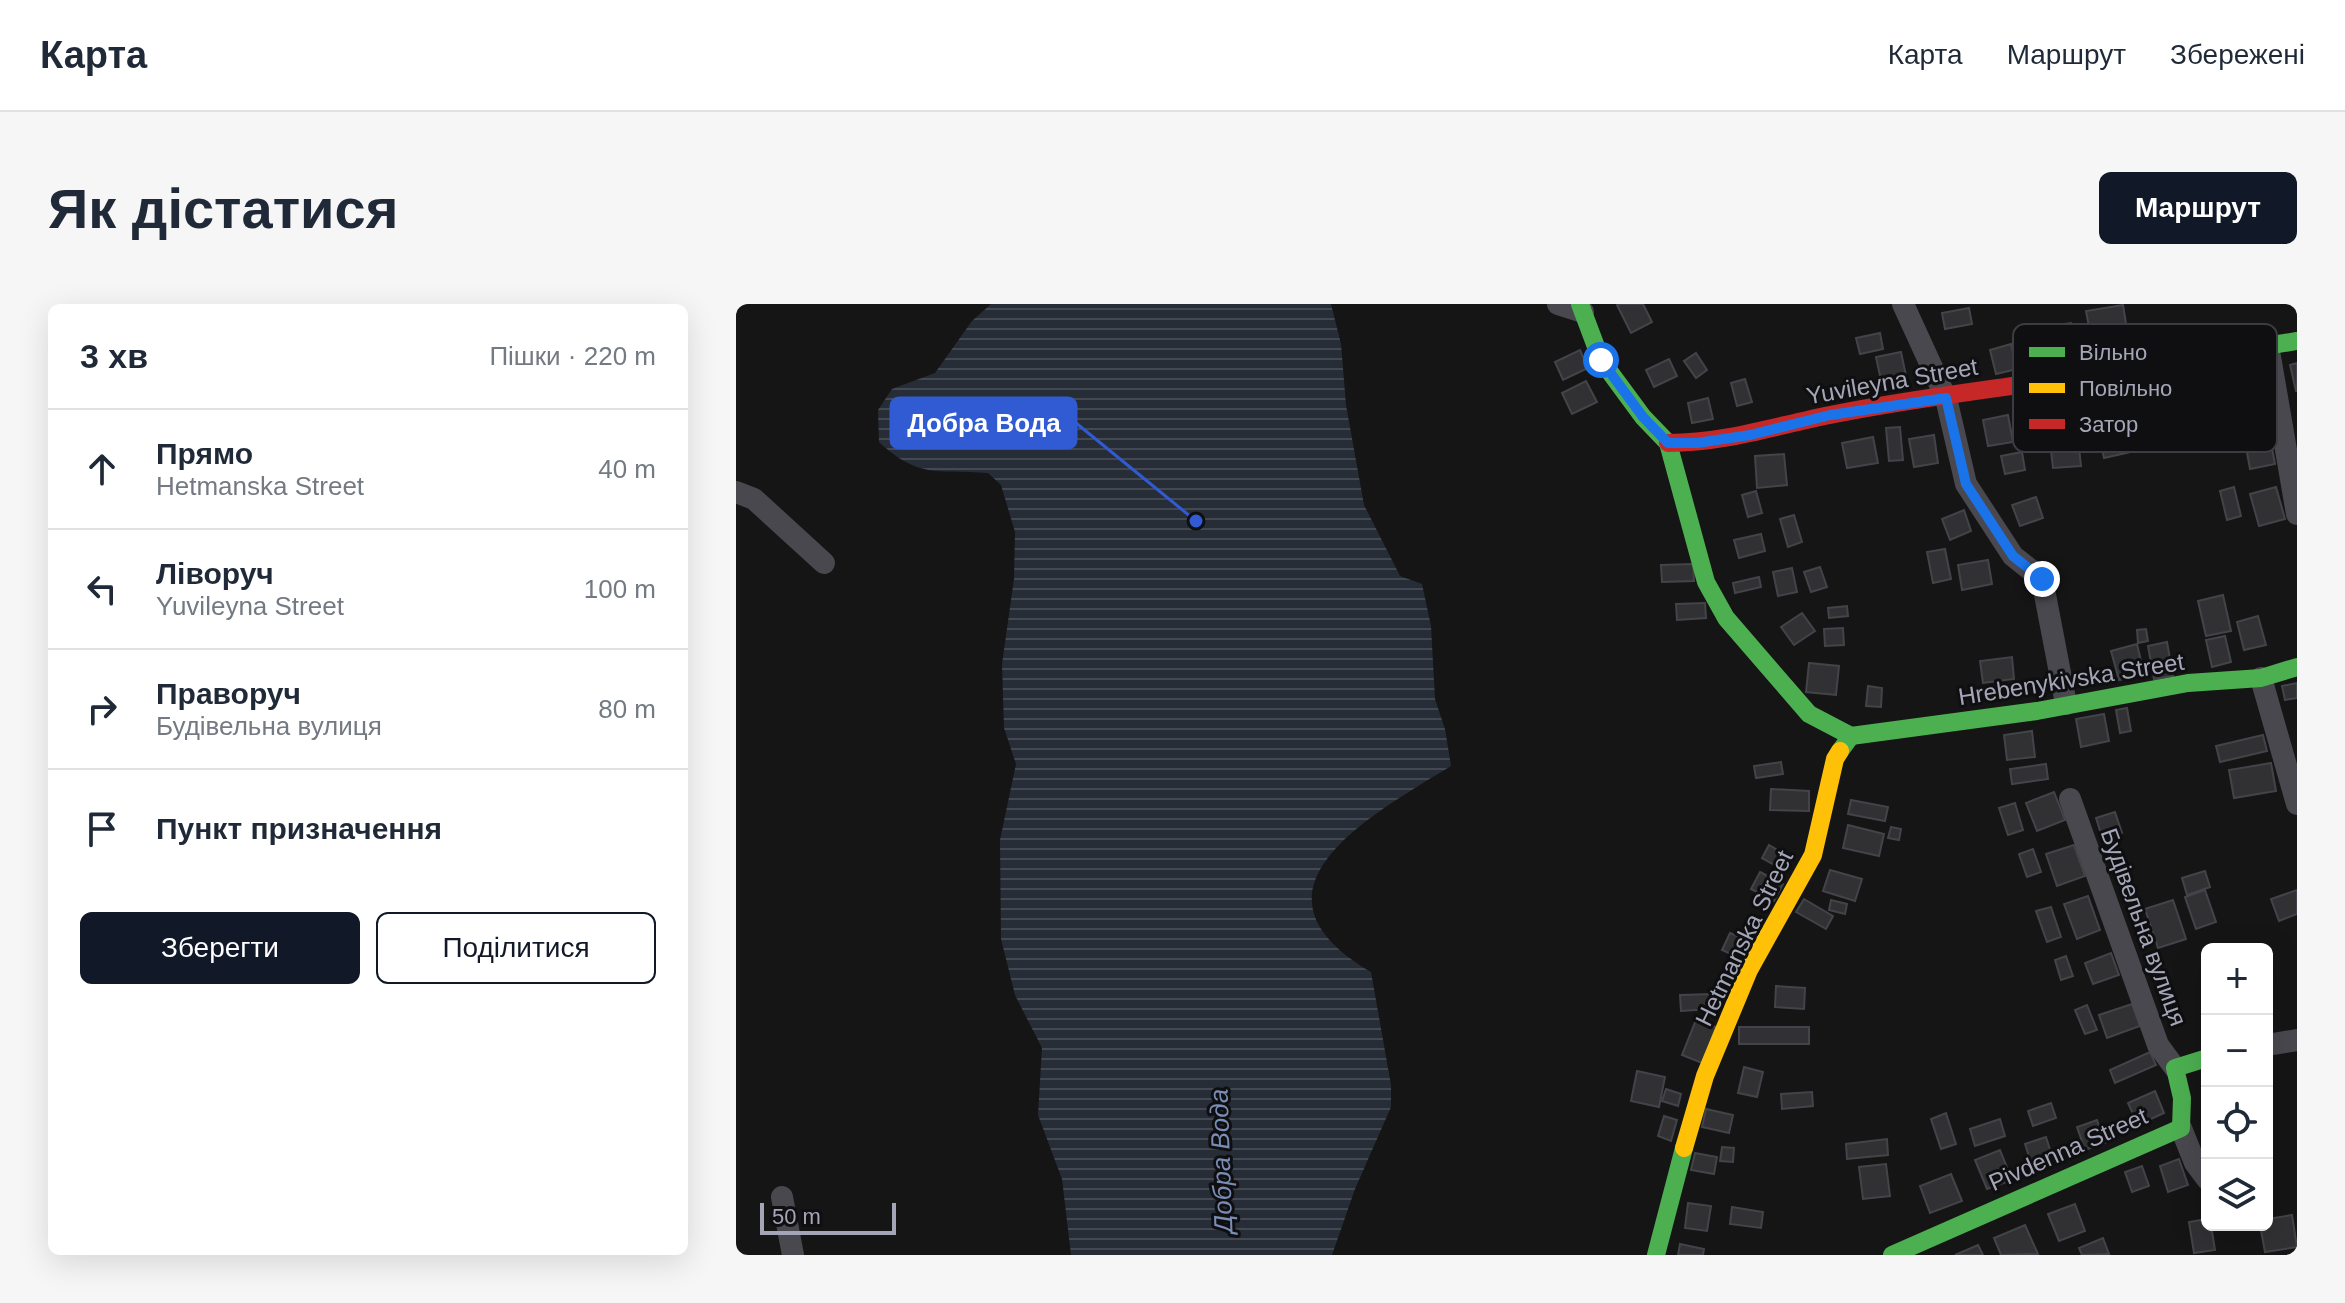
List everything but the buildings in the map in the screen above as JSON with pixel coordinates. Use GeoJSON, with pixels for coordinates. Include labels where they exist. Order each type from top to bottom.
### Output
{"type":"FeatureCollection","features":[{"type":"Feature","properties":{"kind":"street"},"geometry":{"type":"LineString","coordinates":[[1558,304],[1581,308],[1601,360],[1643,417],[1668,443],[1706,582],[1726,618],[1809,714],[1851,736]]}},
{"type":"Feature","properties":{"kind":"street"},"geometry":{"type":"LineString","coordinates":[[1903,304],[1946,398],[1966,484],[2013,556],[2042,579],[2066,704]]}},
{"type":"Feature","properties":{"kind":"street","name":"Yuvileyna Street"},"geometry":{"type":"LineString","coordinates":[[2277,344],[2297,341]]}},
{"type":"Feature","properties":{"kind":"street","name":"Yuvileyna Street"},"geometry":{"type":"LineString","coordinates":[[1668,443],[1697,443],[1750,435],[1830,415],[2013,387]]}},
{"type":"Feature","properties":{"kind":"street"},"geometry":{"type":"LineString","coordinates":[[2277,397],[2297,514]]}},
{"type":"Feature","properties":{"kind":"street"},"geometry":{"type":"LineString","coordinates":[[736,492],[754,499],[824,563]]}},
{"type":"Feature","properties":{"kind":"street","name":"Hrebenykivska Street"},"geometry":{"type":"LineString","coordinates":[[1851,736],[2037,711],[2188,683],[2261,678],[2297,667]]}},
{"type":"Feature","properties":{"kind":"street"},"geometry":{"type":"LineString","coordinates":[[2261,678],[2297,804]]}},
{"type":"Feature","properties":{"kind":"street","name":"Hetmanska Street"},"geometry":{"type":"LineString","coordinates":[[1656,1255],[1705,1076],[1749,970],[1813,855],[1835,759],[1851,736]]}},
{"type":"Feature","properties":{"kind":"street","name":"Будівельна вулиця"},"geometry":{"type":"LineString","coordinates":[[2070,799],[2158,1045],[2175,1068]]}},
{"type":"Feature","properties":{"kind":"street"},"geometry":{"type":"LineString","coordinates":[[2273,1044],[2297,1040]]}},
{"type":"Feature","properties":{"kind":"street"},"geometry":{"type":"LineString","coordinates":[[2175,1068],[2201,1060]]}},
{"type":"Feature","properties":{"kind":"street","name":"Pivdenna Street"},"geometry":{"type":"LineString","coordinates":[[1892,1255],[2181,1128],[2182,1098],[2175,1068]]}},
{"type":"Feature","properties":{"kind":"street"},"geometry":{"type":"LineString","coordinates":[[2181,1128],[2201,1171]]}},
{"type":"Feature","properties":{"kind":"street"},"geometry":{"type":"LineString","coordinates":[[782,1197],[793,1255]]}},
{"type":"Feature","properties":{"kind":"water"},"geometry":{"type":"Polygon","coordinates":[[[991,304],[1331,304],[1341,344],[1346,405],[1364,505],[1400,576],[1422,584],[1431,626],[1435,699],[1445,729],[1451,766],[1354,831],[1329,856],[1314,883],[1313,912],[1331,942],[1371,972],[1391,1085],[1391,1107],[1355,1189],[1332,1255],[1071,1255],[1062,1179],[1038,1115],[1042,1048],[1015,995],[1001,939],[1000,840],[1016,764],[1004,728],[1002,664],[1014,579],[1015,532],[1001,485],[988,473],[919,467],[893,454],[879,442],[878,410],[892,389],[935,373],[972,321],[991,304]]]}},
{"type":"Feature","properties":{"kind":"traffic: fast"},"geometry":{"type":"LineString","coordinates":[[1580,304],[1601,360],[1643,417],[1668,443],[1706,582],[1726,618],[1809,714],[1851,736],[1840,751]]}},
{"type":"Feature","properties":{"kind":"traffic: fast"},"geometry":{"type":"LineString","coordinates":[[2277,344],[2297,341]]}},
{"type":"Feature","properties":{"kind":"traffic: fast"},"geometry":{"type":"LineString","coordinates":[[1851,736],[2037,711],[2188,683],[2261,678],[2297,667]]}},
{"type":"Feature","properties":{"kind":"traffic: fast"},"geometry":{"type":"LineString","coordinates":[[1892,1255],[2181,1128],[2182,1098],[2175,1068],[2201,1060]]}},
{"type":"Feature","properties":{"kind":"traffic: fast"},"geometry":{"type":"LineString","coordinates":[[1656,1255],[1684,1148]]}},
{"type":"Feature","properties":{"kind":"traffic: slow"},"geometry":{"type":"LineString","coordinates":[[1684,1148],[1705,1076],[1749,970],[1813,855],[1835,759],[1840,751]]}},
{"type":"Feature","properties":{"kind":"traffic: jam"},"geometry":{"type":"LineString","coordinates":[[1668,443],[1730,437],[1859,409],[2013,386]]}},
{"type":"Feature","properties":{"kind":"place","name":"Добра Вода"},"geometry":{"type":"Point","coordinates":[1196,521]}},
{"type":"Feature","properties":{"kind":"route"},"geometry":{"type":"LineString","coordinates":[[1601,360],[1643,417],[1668,443],[1697,443],[1750,435],[1830,415],[1946,398],[1966,484],[2013,556],[2042,579]]}}]}
